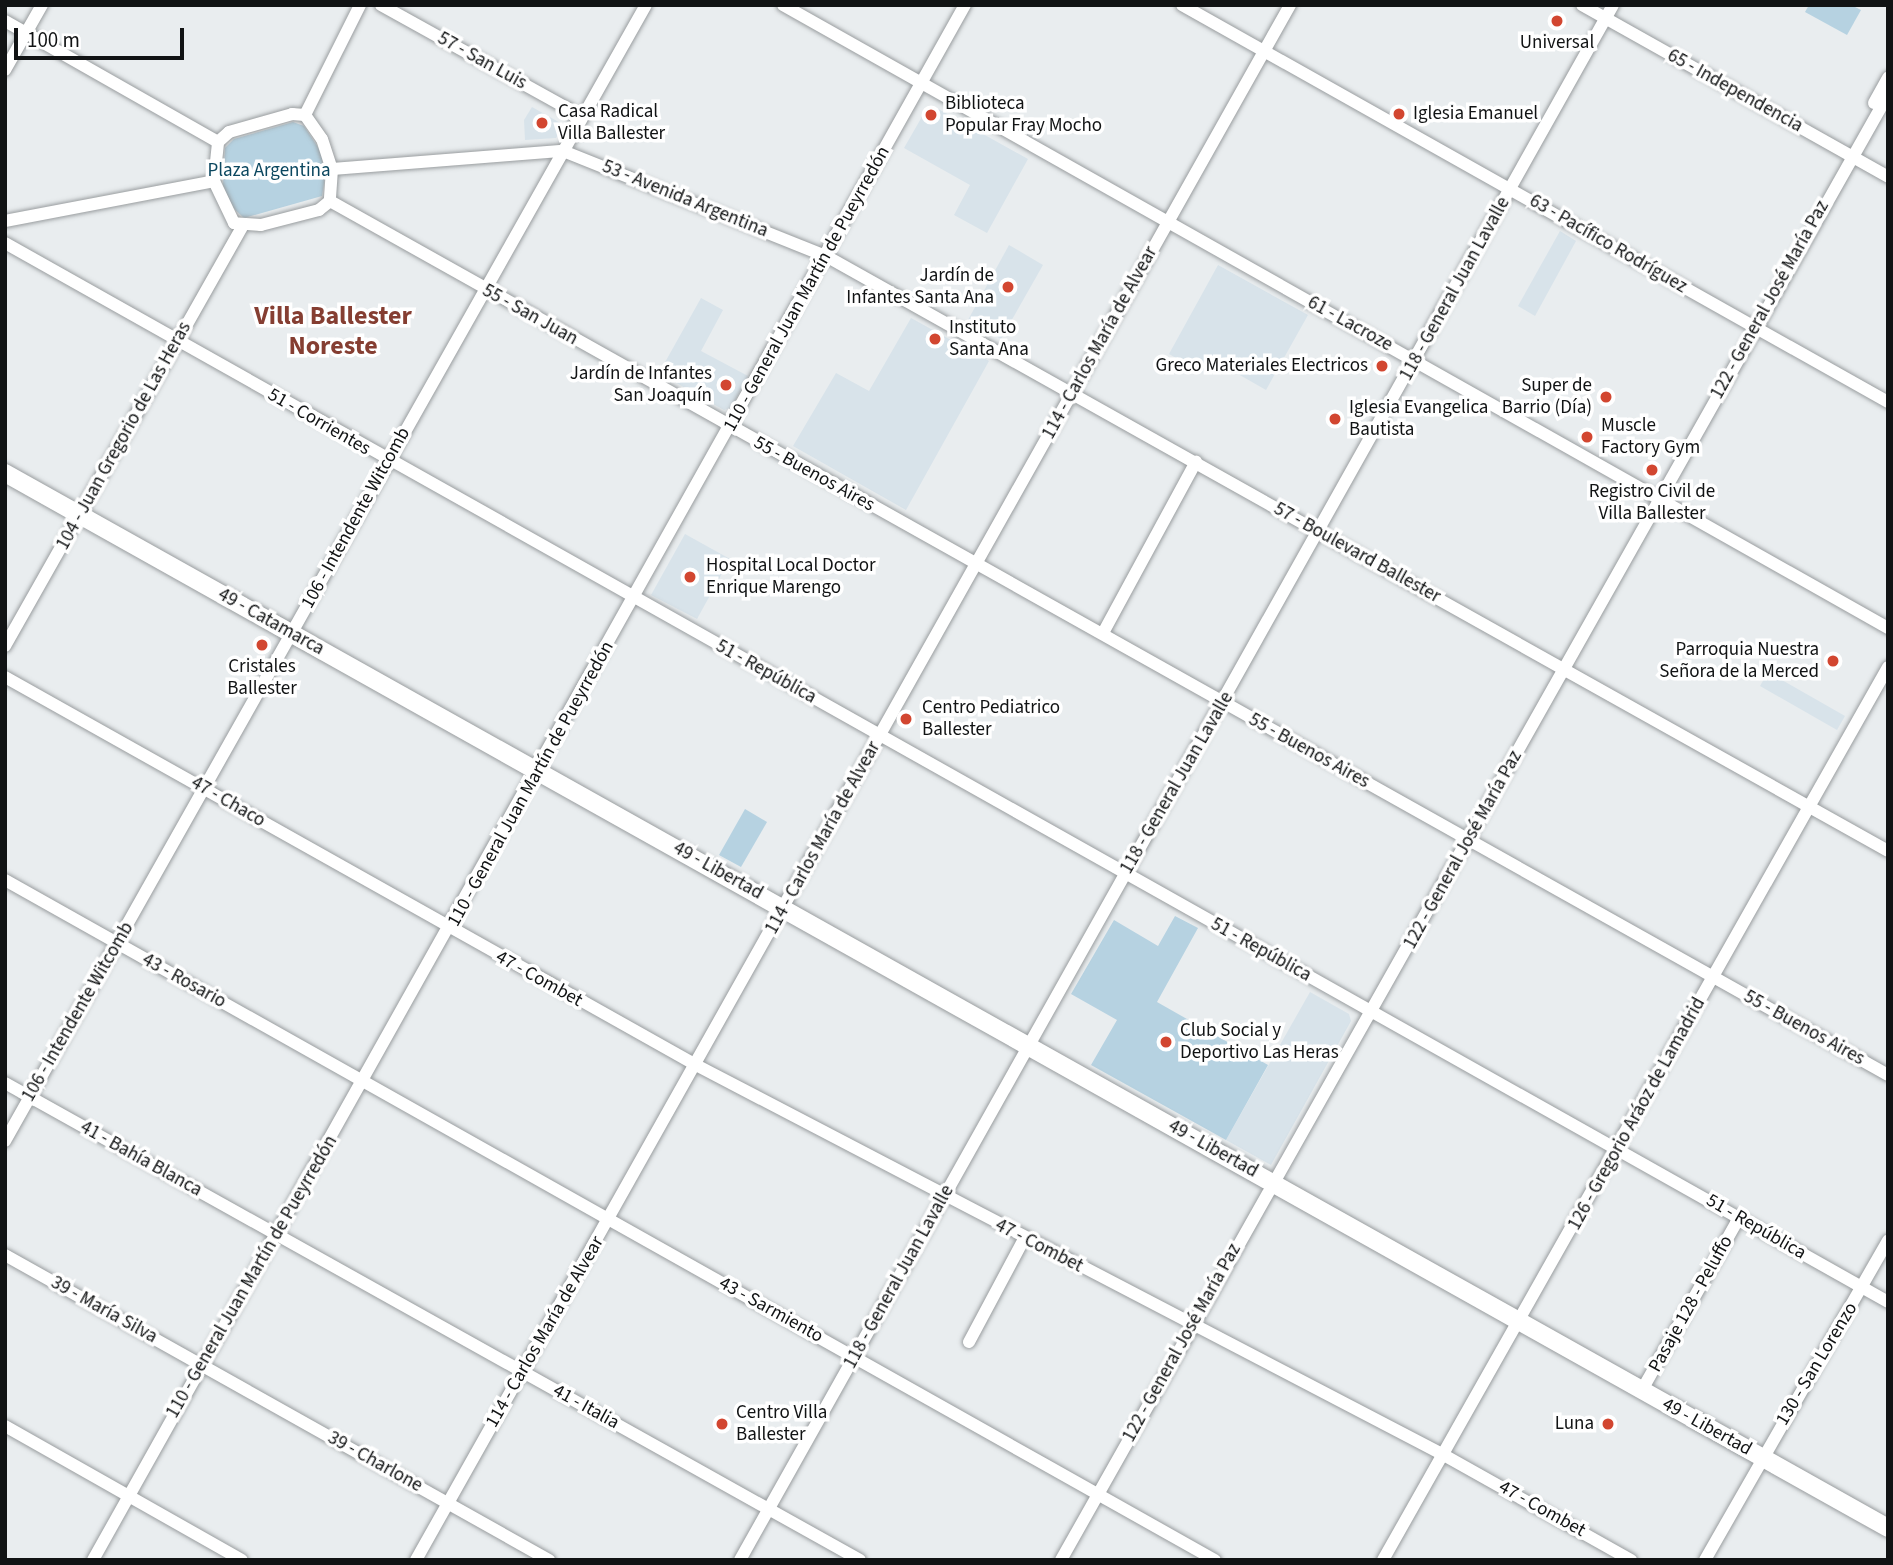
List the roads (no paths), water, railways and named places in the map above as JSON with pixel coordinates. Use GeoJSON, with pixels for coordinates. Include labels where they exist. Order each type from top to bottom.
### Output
{"type":"FeatureCollection","features":[{"type":"Feature","properties":{"kind":"street"},"geometry":{"type":"LineString","coordinates":[[5,70],[42,5]]}},
{"type":"Feature","properties":{"kind":"street"},"geometry":{"type":"LineString","coordinates":[[305,115],[360,5]]}},
{"type":"Feature","properties":{"kind":"street","name":"57 - San Luis"},"geometry":{"type":"LineString","coordinates":[[382,5],[569,109],[578,121]]}},
{"type":"Feature","properties":{"kind":"street","name":"106 - Intendente Witcomb"},"geometry":{"type":"LineString","coordinates":[[5,1141],[578,121],[646,5]]}},
{"type":"Feature","properties":{"kind":"street","name":"61 - Lacroze"},"geometry":{"type":"LineString","coordinates":[[783,5],[1888,628]]}},
{"type":"Feature","properties":{"kind":"street","name":"110 - General Juan Martín de Pueyrredón"},"geometry":{"type":"LineString","coordinates":[[93,1560],[450,930],[965,5]]}},
{"type":"Feature","properties":{"kind":"street","name":"63 - Pacífico Rodríguez"},"geometry":{"type":"LineString","coordinates":[[1182,5],[1888,402]]}},
{"type":"Feature","properties":{"kind":"street","name":"114 - Carlos María de Alvear"},"geometry":{"type":"LineString","coordinates":[[416,1560],[1290,5]]}},
{"type":"Feature","properties":{"kind":"street","name":"65 - Independencia"},"geometry":{"type":"LineString","coordinates":[[1582,5],[1888,177]]}},
{"type":"Feature","properties":{"kind":"street","name":"118 - General Juan Lavalle"},"geometry":{"type":"LineString","coordinates":[[740,1560],[1613,5]]}},
{"type":"Feature","properties":{"kind":"street"},"geometry":{"type":"LineString","coordinates":[[5,21],[218,142]]}},
{"type":"Feature","properties":{"kind":"street","name":"122 - General José María Paz"},"geometry":{"type":"LineString","coordinates":[[1865,134],[1862,125],[1888,78]]}},
{"type":"Feature","properties":{"kind":"street"},"geometry":{"type":"LineString","coordinates":[[1865,134],[1888,95]]}},
{"type":"Feature","properties":{"kind":"street","name":"122 - General José María Paz"},"geometry":{"type":"LineString","coordinates":[[1061,1560],[1272,1182],[1373,1012],[1850,156],[1865,134],[1874,132],[1888,106]]}},
{"type":"Feature","properties":{"kind":"street"},"geometry":{"type":"LineString","coordinates":[[292,114],[305,115],[322,139],[332,169],[330,201],[319,210],[242,227],[229,216],[214,181],[218,142],[229,132],[292,114]]}},
{"type":"Feature","properties":{"kind":"street","name":"53 - Avenida Argentina"},"geometry":{"type":"LineString","coordinates":[[332,169],[563,151],[826,256]]}},
{"type":"Feature","properties":{"kind":"street"},"geometry":{"type":"LineString","coordinates":[[5,221],[214,181]]}},
{"type":"Feature","properties":{"kind":"street","name":"55 - San Juan"},"geometry":{"type":"LineString","coordinates":[[330,201],[730,427]]}},
{"type":"Feature","properties":{"kind":"street","name":"104 - Juan Gregorio de Las Heras"},"geometry":{"type":"LineString","coordinates":[[5,646],[242,227]]}},
{"type":"Feature","properties":{"kind":"street","name":"51 - Corrientes"},"geometry":{"type":"LineString","coordinates":[[5,243],[387,462],[634,598]]}},
{"type":"Feature","properties":{"kind":"street","name":"57 - Boulevard Ballester"},"geometry":{"type":"LineString","coordinates":[[826,256],[1888,851]]}},
{"type":"Feature","properties":{"kind":"street","name":"55 - Buenos Aires"},"geometry":{"type":"LineString","coordinates":[[730,427],[1103,633],[1223,703],[1888,1075]]}},
{"type":"Feature","properties":{"kind":"street"},"geometry":{"type":"LineString","coordinates":[[1103,633],[1196,462]]}},
{"type":"Feature","properties":{"kind":"street","name":"49 - Catamarca"},"geometry":{"type":"LineString","coordinates":[[5,473],[538,769]]}},
{"type":"Feature","properties":{"kind":"street","name":"51 - República"},"geometry":{"type":"LineString","coordinates":[[634,598],[1888,1302]]}},
{"type":"Feature","properties":{"kind":"street","name":"126 - Gregorio Aráoz de Lamadrid"},"geometry":{"type":"LineString","coordinates":[[1383,1560],[1618,1149],[1888,667]]}},
{"type":"Feature","properties":{"kind":"street","name":"47 - Chaco"},"geometry":{"type":"LineString","coordinates":[[5,677],[450,930]]}},
{"type":"Feature","properties":{"kind":"street","name":"49 - Libertad"},"geometry":{"type":"LineString","coordinates":[[538,769],[1888,1528]]}},
{"type":"Feature","properties":{"kind":"street","name":"43 - Rosario"},"geometry":{"type":"LineString","coordinates":[[5,880],[364,1081]]}},
{"type":"Feature","properties":{"kind":"street","name":"47 - Combet"},"geometry":{"type":"LineString","coordinates":[[450,930],[944,1198],[1442,1454],[1631,1560]]}},
{"type":"Feature","properties":{"kind":"street","name":"43 - Sarmiento"},"geometry":{"type":"LineString","coordinates":[[364,1081],[1215,1560]]}},
{"type":"Feature","properties":{"kind":"street","name":"41 - Bahía Blanca"},"geometry":{"type":"LineString","coordinates":[[5,1083],[276,1234]]}},
{"type":"Feature","properties":{"kind":"street","name":"Pasaje 128 - Peluffo"},"geometry":{"type":"LineString","coordinates":[[1642,1390],[1739,1218]]}},
{"type":"Feature","properties":{"kind":"street","name":"41 - Italia"},"geometry":{"type":"LineString","coordinates":[[276,1234],[860,1560]]}},
{"type":"Feature","properties":{"kind":"street"},"geometry":{"type":"LineString","coordinates":[[969,1342],[1024,1238]]}},
{"type":"Feature","properties":{"kind":"street","name":"130 - San Lorenzo"},"geometry":{"type":"LineString","coordinates":[[1705,1560],[1888,1241]]}},
{"type":"Feature","properties":{"kind":"street","name":"39 - María Silva"},"geometry":{"type":"LineString","coordinates":[[5,1255],[202,1365]]}},
{"type":"Feature","properties":{"kind":"street","name":"39 - Charlone"},"geometry":{"type":"LineString","coordinates":[[202,1365],[549,1560]]}},
{"type":"Feature","properties":{"kind":"street"},"geometry":{"type":"LineString","coordinates":[[5,1426],[242,1560]]}},
{"type":"Feature","properties":{"kind":"place","name":"Universal"},"geometry":{"type":"Point","coordinates":[1557,21]}},
{"type":"Feature","properties":{"kind":"place","name":"Iglesia Emanuel"},"geometry":{"type":"Point","coordinates":[1399,114]}},
{"type":"Feature","properties":{"kind":"place","name":"Biblioteca Popular Fray Mocho"},"geometry":{"type":"Point","coordinates":[931,115]}},
{"type":"Feature","properties":{"kind":"place","name":"Casa Radical Villa Ballester"},"geometry":{"type":"Point","coordinates":[542,123]}},
{"type":"Feature","properties":{"kind":"place","name":"Jardín de Infantes Santa Ana"},"geometry":{"type":"Point","coordinates":[1008,287]}},
{"type":"Feature","properties":{"kind":"place","name":"Instituto Santa Ana"},"geometry":{"type":"Point","coordinates":[935,339]}},
{"type":"Feature","properties":{"kind":"place","name":"Greco Materiales Electricos"},"geometry":{"type":"Point","coordinates":[1382,366]}},
{"type":"Feature","properties":{"kind":"place","name":"Jardín de Infantes San Joaquín"},"geometry":{"type":"Point","coordinates":[726,385]}},
{"type":"Feature","properties":{"kind":"place","name":"Super de Barrio (Día)"},"geometry":{"type":"Point","coordinates":[1606,397]}},
{"type":"Feature","properties":{"kind":"place","name":"Iglesia Evangelica Bautista"},"geometry":{"type":"Point","coordinates":[1335,419]}},
{"type":"Feature","properties":{"kind":"place","name":"Muscle Factory Gym"},"geometry":{"type":"Point","coordinates":[1587,437]}},
{"type":"Feature","properties":{"kind":"place","name":"Registro Civil de Villa Ballester"},"geometry":{"type":"Point","coordinates":[1652,470]}},
{"type":"Feature","properties":{"kind":"place","name":"Hospital Local Doctor Enrique Marengo"},"geometry":{"type":"Point","coordinates":[690,577]}},
{"type":"Feature","properties":{"kind":"place","name":"Cristales Ballester"},"geometry":{"type":"Point","coordinates":[262,645]}},
{"type":"Feature","properties":{"kind":"place","name":"Parroquia Nuestra Señora de la Merced"},"geometry":{"type":"Point","coordinates":[1833,661]}},
{"type":"Feature","properties":{"kind":"place","name":"Centro Pediatrico Ballester"},"geometry":{"type":"Point","coordinates":[906,719]}},
{"type":"Feature","properties":{"kind":"place","name":"Club Social y Deportivo Las Heras"},"geometry":{"type":"Point","coordinates":[1166,1042]}},
{"type":"Feature","properties":{"kind":"place","name":"Centro Villa Ballester"},"geometry":{"type":"Point","coordinates":[722,1424]}},
{"type":"Feature","properties":{"kind":"place","name":"Luna"},"geometry":{"type":"Point","coordinates":[1608,1424]}},
{"type":"Feature","properties":{"kind":"district","name":"Villa Ballester Noreste"},"geometry":{"type":"Point","coordinates":[333,331]}},
{"type":"Feature","properties":{"kind":"park label","name":"Plaza Argentina"},"geometry":{"type":"Point","coordinates":[269,171]}}]}
